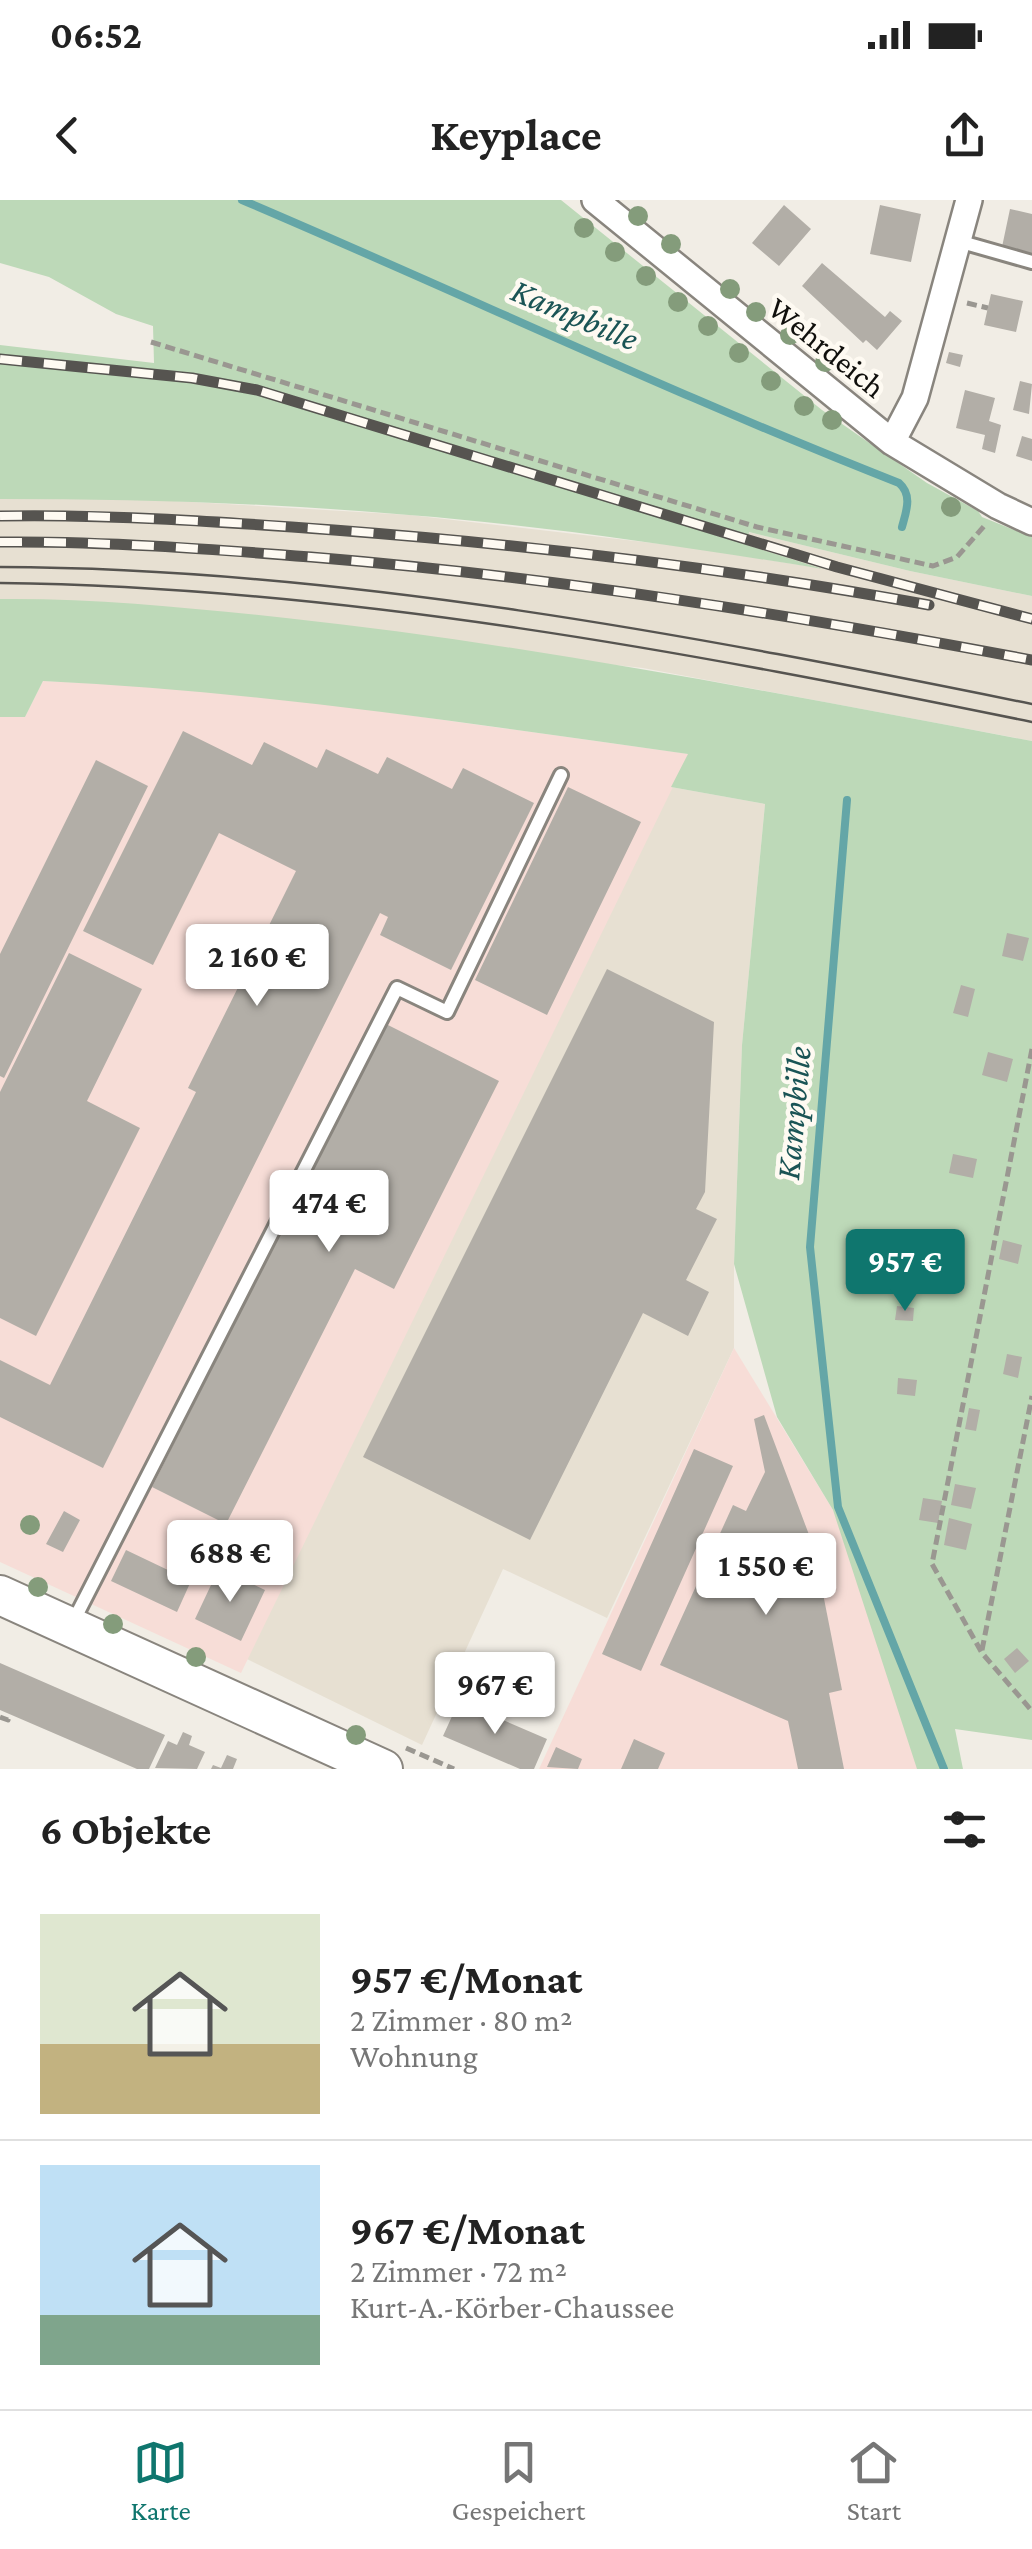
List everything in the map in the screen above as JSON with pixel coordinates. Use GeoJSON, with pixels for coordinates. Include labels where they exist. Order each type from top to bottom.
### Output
{"type":"FeatureCollection","features":[{"type":"Feature","properties":{"kind":"main road"},"geometry":{"type":"LineString","coordinates":[[0,1595],[383,1769]]}},
{"type":"Feature","properties":{"kind":"street","name":"Wehrdeich"},"geometry":{"type":"LineString","coordinates":[[596,200],[892,442],[1032,522]]}},
{"type":"Feature","properties":{"kind":"street"},"geometry":{"type":"LineString","coordinates":[[892,442],[915,398],[969,200]]}},
{"type":"Feature","properties":{"kind":"lane"},"geometry":{"type":"LineString","coordinates":[[958,241],[1032,262]]}},
{"type":"Feature","properties":{"kind":"lane"},"geometry":{"type":"LineString","coordinates":[[70,1628],[397,988],[447,1012],[561,775]]}},
{"type":"Feature","properties":{"kind":"path"},"geometry":{"type":"LineString","coordinates":[[151,342],[757,528],[933,566],[957,558],[976,537]]}},
{"type":"Feature","properties":{"kind":"path"},"geometry":{"type":"LineString","coordinates":[[1032,1049],[932,1564],[982,1652],[1032,1711]]}},
{"type":"Feature","properties":{"kind":"path"},"geometry":{"type":"LineString","coordinates":[[982,1652],[1032,1396]]}},
{"type":"Feature","properties":{"kind":"path"},"geometry":{"type":"LineString","coordinates":[[0,1717],[8,1720],[10,1714]]}},
{"type":"Feature","properties":{"kind":"shaded area"},"geometry":{"type":"Polygon","coordinates":[[[0,499],[140,499],[410,515],[687,547],[813,567],[746,545],[748,532],[1032,596],[1032,741],[643,668],[0,599],[0,499]]]}},
{"type":"Feature","properties":{"kind":"shaded area"},"geometry":{"type":"Polygon","coordinates":[[[43,681],[286,698],[689,754],[241,1673],[0,1562],[0,717],[25,717],[43,681]]]}},
{"type":"Feature","properties":{"kind":"shaded area"},"geometry":{"type":"Polygon","coordinates":[[[671,787],[765,804],[742,1045],[734,1348],[607,1618],[503,1569],[422,1745],[243,1657],[671,787]]]}},
{"type":"Feature","properties":{"kind":"shaded area"},"geometry":{"type":"Polygon","coordinates":[[[734,1348],[833,1510],[930,1769],[539,1769],[734,1348]]]}},
{"type":"Feature","properties":{"kind":"green space"},"geometry":{"type":"Polygon","coordinates":[[[0,200],[561,200],[822,410],[982,517],[1032,537],[1032,596],[749,532],[747,545],[823,569],[616,538],[409,515],[205,502],[0,499],[0,345],[154,363],[153,326],[116,314],[49,277],[0,263],[0,200]]]}},
{"type":"Feature","properties":{"kind":"green space"},"geometry":{"type":"Polygon","coordinates":[[[0,599],[143,604],[380,629],[660,672],[1032,741],[1032,1740],[955,1729],[963,1769],[917,1769],[833,1510],[777,1417],[734,1264],[742,1045],[765,804],[671,787],[688,754],[286,701],[43,681],[25,717],[0,717],[0,599]]]}},
{"type":"Feature","properties":{"kind":"building"},"geometry":{"type":"Polygon","coordinates":[[[784,205],[811,229],[779,266],[752,243],[784,205]]]}},
{"type":"Feature","properties":{"kind":"building"},"geometry":{"type":"Polygon","coordinates":[[[880,205],[921,214],[911,262],[870,254],[880,205]]]}},
{"type":"Feature","properties":{"kind":"building"},"geometry":{"type":"Polygon","coordinates":[[[1010,209],[1032,214],[1032,254],[1002,247],[1010,209]]]}},
{"type":"Feature","properties":{"kind":"building"},"geometry":{"type":"Polygon","coordinates":[[[822,263],[885,317],[890,311],[902,321],[877,350],[866,340],[863,343],[802,286],[822,263]]]}},
{"type":"Feature","properties":{"kind":"building"},"geometry":{"type":"Polygon","coordinates":[[[991,294],[1023,301],[1016,332],[984,325],[991,294]]]}},
{"type":"Feature","properties":{"kind":"building"},"geometry":{"type":"Polygon","coordinates":[[[949,352],[963,355],[960,367],[946,363],[949,352]]]}},
{"type":"Feature","properties":{"kind":"building"},"geometry":{"type":"Polygon","coordinates":[[[1020,381],[1032,384],[1029,414],[1013,410],[1020,381]]]}},
{"type":"Feature","properties":{"kind":"building"},"geometry":{"type":"Polygon","coordinates":[[[965,390],[995,398],[989,421],[1001,425],[995,453],[982,449],[985,435],[956,428],[965,390]]]}},
{"type":"Feature","properties":{"kind":"building"},"geometry":{"type":"Polygon","coordinates":[[[1022,436],[1032,439],[1032,461],[1016,456],[1022,436]]]}},
{"type":"Feature","properties":{"kind":"building"},"geometry":{"type":"Polygon","coordinates":[[[183,731],[252,765],[264,742],[317,768],[326,749],[378,774],[387,757],[452,789],[463,768],[534,803],[451,970],[380,935],[388,917],[380,913],[103,1468],[0,1417],[0,1360],[50,1385],[196,1092],[188,1088],[296,871],[219,833],[153,965],[83,931],[183,731]]]}},
{"type":"Feature","properties":{"kind":"building"},"geometry":{"type":"Polygon","coordinates":[[[96,760],[148,786],[4,1078],[0,1076],[0,954],[96,760]]]}},
{"type":"Feature","properties":{"kind":"building"},"geometry":{"type":"Polygon","coordinates":[[[568,787],[641,822],[547,1015],[475,980],[568,787]]]}},
{"type":"Feature","properties":{"kind":"building"},"geometry":{"type":"Polygon","coordinates":[[[1007,933],[1029,938],[1023,961],[1002,956],[1007,933]]]}},
{"type":"Feature","properties":{"kind":"building"},"geometry":{"type":"Polygon","coordinates":[[[69,953],[142,989],[87,1101],[140,1128],[36,1336],[0,1318],[0,1092],[69,953]]]}},
{"type":"Feature","properties":{"kind":"building"},"geometry":{"type":"Polygon","coordinates":[[[607,969],[714,1022],[705,1192],[696,1209],[717,1219],[686,1280],[709,1292],[688,1336],[643,1313],[530,1540],[363,1457],[607,969]]]}},
{"type":"Feature","properties":{"kind":"building"},"geometry":{"type":"Polygon","coordinates":[[[961,985],[975,989],[968,1017],[953,1013],[961,985]]]}},
{"type":"Feature","properties":{"kind":"building"},"geometry":{"type":"Polygon","coordinates":[[[386,1024],[499,1081],[394,1289],[355,1269],[226,1524],[152,1487],[386,1024]]]}},
{"type":"Feature","properties":{"kind":"building"},"geometry":{"type":"Polygon","coordinates":[[[988,1052],[1013,1059],[1007,1082],[982,1075],[988,1052]]]}},
{"type":"Feature","properties":{"kind":"building"},"geometry":{"type":"Polygon","coordinates":[[[953,1154],[977,1159],[973,1178],[949,1173],[953,1154]]]}},
{"type":"Feature","properties":{"kind":"building"},"geometry":{"type":"Polygon","coordinates":[[[1003,1240],[1022,1245],[1018,1264],[999,1259],[1003,1240]]]}},
{"type":"Feature","properties":{"kind":"building"},"geometry":{"type":"Polygon","coordinates":[[[902,1248],[920,1252],[916,1271],[898,1267],[902,1248]]]}},
{"type":"Feature","properties":{"kind":"building"},"geometry":{"type":"Polygon","coordinates":[[[897,1306],[914,1308],[913,1321],[895,1320],[897,1306]]]}},
{"type":"Feature","properties":{"kind":"building"},"geometry":{"type":"Polygon","coordinates":[[[1007,1354],[1022,1357],[1018,1378],[1003,1374],[1007,1354]]]}},
{"type":"Feature","properties":{"kind":"building"},"geometry":{"type":"Polygon","coordinates":[[[898,1378],[917,1380],[915,1396],[897,1394],[898,1378]]]}},
{"type":"Feature","properties":{"kind":"building"},"geometry":{"type":"Polygon","coordinates":[[[969,1408],[980,1410],[976,1431],[965,1429],[969,1408]]]}},
{"type":"Feature","properties":{"kind":"building"},"geometry":{"type":"Polygon","coordinates":[[[764,1415],[814,1548],[842,1690],[829,1693],[844,1769],[798,1769],[788,1721],[660,1665],[733,1505],[746,1511],[765,1472],[754,1419],[764,1415]]]}},
{"type":"Feature","properties":{"kind":"building"},"geometry":{"type":"Polygon","coordinates":[[[694,1449],[733,1466],[641,1671],[602,1654],[694,1449]]]}},
{"type":"Feature","properties":{"kind":"building"},"geometry":{"type":"Polygon","coordinates":[[[955,1484],[976,1488],[971,1509],[951,1505],[955,1484]]]}},
{"type":"Feature","properties":{"kind":"building"},"geometry":{"type":"Polygon","coordinates":[[[923,1498],[942,1501],[938,1523],[919,1520],[923,1498]]]}},
{"type":"Feature","properties":{"kind":"building"},"geometry":{"type":"Polygon","coordinates":[[[64,1511],[80,1520],[63,1552],[46,1544],[64,1511]]]}},
{"type":"Feature","properties":{"kind":"building"},"geometry":{"type":"Polygon","coordinates":[[[949,1518],[972,1524],[966,1550],[944,1545],[949,1518]]]}},
{"type":"Feature","properties":{"kind":"building"},"geometry":{"type":"Polygon","coordinates":[[[126,1550],[191,1581],[177,1612],[111,1581],[126,1550]]]}},
{"type":"Feature","properties":{"kind":"building"},"geometry":{"type":"Polygon","coordinates":[[[219,1568],[265,1590],[241,1641],[195,1619],[219,1568]]]}},
{"type":"Feature","properties":{"kind":"building"},"geometry":{"type":"Polygon","coordinates":[[[1017,1648],[1029,1661],[1015,1673],[1004,1659],[1017,1648]]]}},
{"type":"Feature","properties":{"kind":"building"},"geometry":{"type":"Polygon","coordinates":[[[0,1663],[165,1735],[149,1769],[137,1769],[0,1710],[0,1663]]]}},
{"type":"Feature","properties":{"kind":"building"},"geometry":{"type":"Polygon","coordinates":[[[459,1701],[547,1739],[534,1769],[520,1769],[443,1736],[459,1701]]]}},
{"type":"Feature","properties":{"kind":"building"},"geometry":{"type":"Polygon","coordinates":[[[183,1732],[192,1736],[189,1745],[205,1752],[197,1769],[155,1768],[168,1741],[177,1745],[183,1732]]]}},
{"type":"Feature","properties":{"kind":"building"},"geometry":{"type":"Polygon","coordinates":[[[634,1739],[665,1753],[658,1769],[621,1769],[634,1739]]]}},
{"type":"Feature","properties":{"kind":"building"},"geometry":{"type":"Polygon","coordinates":[[[556,1747],[582,1759],[578,1769],[547,1767],[556,1747]]]}},
{"type":"Feature","properties":{"kind":"building"},"geometry":{"type":"Polygon","coordinates":[[[227,1755],[237,1759],[233,1769],[211,1769],[213,1765],[221,1768],[227,1755]]]}},
{"type":"Feature","properties":{"kind":"waterway","name":"Kampbille"},"geometry":{"type":"LineString","coordinates":[[242,200],[733,415],[899,483],[907,498],[902,527]]}},
{"type":"Feature","properties":{"kind":"waterway","name":"Kampbille"},"geometry":{"type":"LineString","coordinates":[[847,800],[810,1247],[838,1507],[944,1769]]}},
{"type":"Feature","properties":{"kind":"tram line"},"geometry":{"type":"LineString","coordinates":[[0,567],[258,579],[519,610],[778,654],[1032,704]]}},
{"type":"Feature","properties":{"kind":"tram line"},"geometry":{"type":"LineString","coordinates":[[0,583],[260,597],[519,628],[777,672],[1032,722]]}},
{"type":"Feature","properties":{"kind":"railway"},"geometry":{"type":"LineString","coordinates":[[0,359],[192,378],[257,390],[837,567],[1032,619]]}},
{"type":"Feature","properties":{"kind":"railway"},"geometry":{"type":"LineString","coordinates":[[0,516],[209,522],[483,543],[707,569],[929,605]]}},
{"type":"Feature","properties":{"kind":"railway"},"geometry":{"type":"LineString","coordinates":[[0,542],[194,548],[493,575],[763,613],[1032,660]]}}]}
